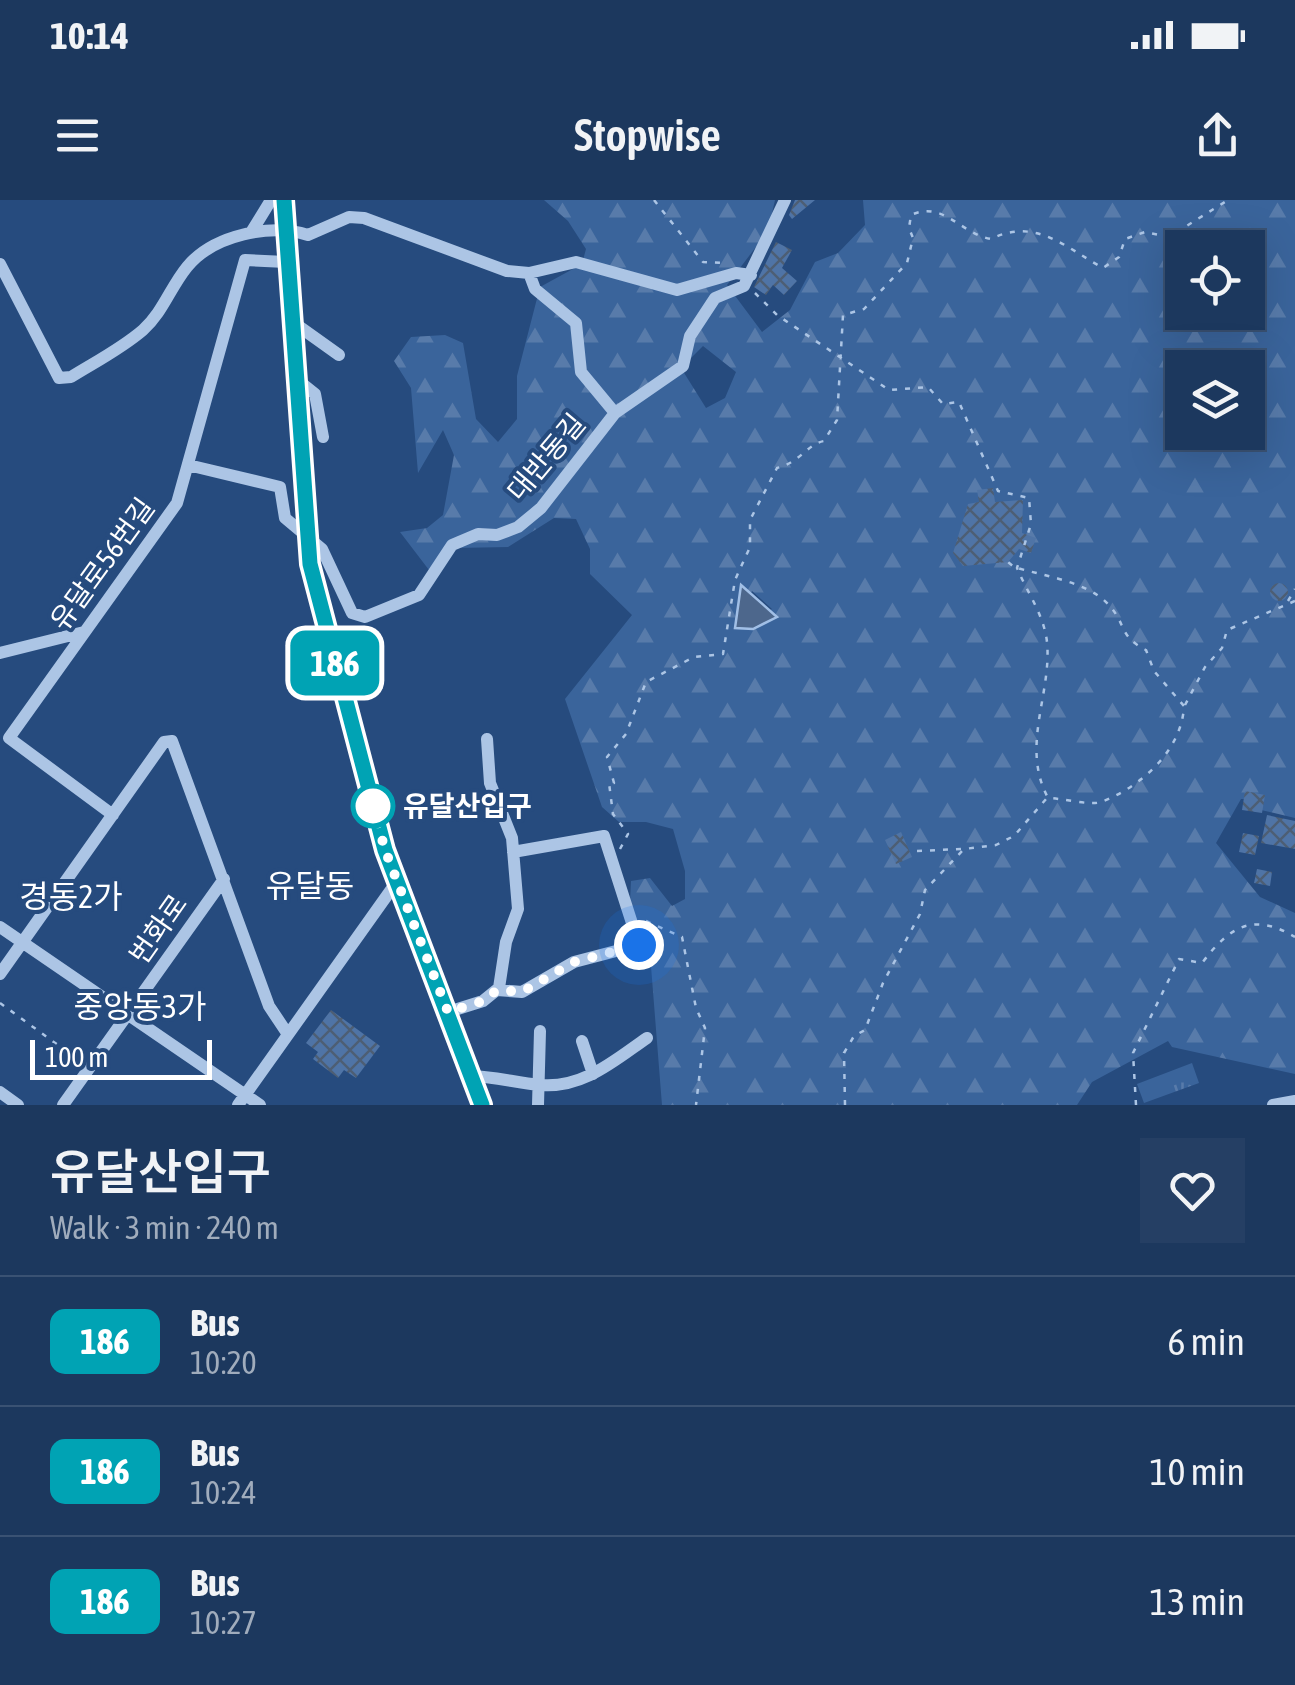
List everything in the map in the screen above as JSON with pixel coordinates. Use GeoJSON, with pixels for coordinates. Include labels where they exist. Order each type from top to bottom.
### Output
{"type":"FeatureCollection","features":[{"type":"Feature","properties":{"kind":"street"},"geometry":{"type":"LineString","coordinates":[[252,230],[271,200]]}},
{"type":"Feature","properties":{"kind":"street"},"geometry":{"type":"LineString","coordinates":[[284,200],[307,536],[343,696],[385,850],[482,1105]]}},
{"type":"Feature","properties":{"kind":"street"},"geometry":{"type":"LineString","coordinates":[[0,264],[59,378],[71,377],[142,331],[168,301],[190,264],[252,230],[286,228],[308,235],[349,217],[364,218],[507,271],[529,273],[576,262],[676,290],[736,273],[747,281],[785,200]]}},
{"type":"Feature","properties":{"kind":"street","name":"유달로56번길"},"geometry":{"type":"LineString","coordinates":[[114,815],[9,742],[170,514],[188,465],[245,260],[286,262]]}},
{"type":"Feature","properties":{"kind":"street"},"geometry":{"type":"LineString","coordinates":[[529,273],[535,289],[576,323],[580,372],[616,413]]}},
{"type":"Feature","properties":{"kind":"street","name":"대반동길"},"geometry":{"type":"LineString","coordinates":[[307,536],[322,548],[352,613],[366,616],[419,595],[452,545],[478,534],[497,535],[518,527],[541,508],[616,413],[684,366],[700,317],[715,298],[747,281]]}},
{"type":"Feature","properties":{"kind":"street"},"geometry":{"type":"LineString","coordinates":[[290,320],[339,355]]}},
{"type":"Feature","properties":{"kind":"street"},"geometry":{"type":"LineString","coordinates":[[295,378],[315,394],[323,437]]}},
{"type":"Feature","properties":{"kind":"street"},"geometry":{"type":"LineString","coordinates":[[188,465],[280,488],[285,518],[290,526],[307,536]]}},
{"type":"Feature","properties":{"kind":"street"},"geometry":{"type":"LineString","coordinates":[[0,654],[84,632]]}},
{"type":"Feature","properties":{"kind":"street"},"geometry":{"type":"LineString","coordinates":[[448,1012],[483,1001],[497,990],[506,942],[518,909],[513,852],[490,783],[486,738]]}},
{"type":"Feature","properties":{"kind":"street"},"geometry":{"type":"LineString","coordinates":[[0,974],[164,742],[174,742],[269,1006],[287,1032]]}},
{"type":"Feature","properties":{"kind":"street"},"geometry":{"type":"LineString","coordinates":[[497,990],[522,992],[574,962],[639,945],[604,836],[513,852]]}},
{"type":"Feature","properties":{"kind":"street","name":"번화로"},"geometry":{"type":"LineString","coordinates":[[63,1105],[224,879]]}},
{"type":"Feature","properties":{"kind":"street"},"geometry":{"type":"LineString","coordinates":[[242,1100],[398,880]]}},
{"type":"Feature","properties":{"kind":"street"},"geometry":{"type":"LineString","coordinates":[[0,926],[242,1100],[260,1105]]}},
{"type":"Feature","properties":{"kind":"street"},"geometry":{"type":"LineString","coordinates":[[538,1105],[540,1031]]}},
{"type":"Feature","properties":{"kind":"street"},"geometry":{"type":"LineString","coordinates":[[469,1076],[538,1085],[592,1074],[647,1038]]}},
{"type":"Feature","properties":{"kind":"street"},"geometry":{"type":"LineString","coordinates":[[582,1041],[592,1074]]}},
{"type":"Feature","properties":{"kind":"street"},"geometry":{"type":"LineString","coordinates":[[0,1092],[18,1105]]}},
{"type":"Feature","properties":{"kind":"street"},"geometry":{"type":"LineString","coordinates":[[1274,1105],[1295,1100]]}},
{"type":"Feature","properties":{"kind":"path"},"geometry":{"type":"LineString","coordinates":[[654,200],[703,262],[736,264]]}},
{"type":"Feature","properties":{"kind":"path"},"geometry":{"type":"LineString","coordinates":[[609,848],[621,849],[628,834],[613,814],[608,783],[614,784],[607,757],[626,734],[646,682],[694,657],[724,654],[735,580],[750,547],[750,520],[776,468],[798,462],[815,442],[824,441],[837,420],[843,314],[864,309],[907,262],[913,238],[908,222],[916,211],[952,214],[965,230],[991,239],[1005,232],[1036,230],[1057,237],[1103,268],[1119,258],[1125,239],[1134,233],[1169,237],[1228,200]]}},
{"type":"Feature","properties":{"kind":"path"},"geometry":{"type":"LineString","coordinates":[[747,281],[777,315],[889,390],[928,387],[943,404],[958,402],[998,490],[1028,498],[1031,524],[1017,568],[1047,638],[1048,669],[1037,714],[1036,749],[1040,782],[1048,798]]}},
{"type":"Feature","properties":{"kind":"path"},"geometry":{"type":"LineString","coordinates":[[1008,562],[1098,596],[1117,616],[1126,640],[1146,650],[1184,706]]}},
{"type":"Feature","properties":{"kind":"path"},"geometry":{"type":"LineString","coordinates":[[1287,603],[1295,588]]}},
{"type":"Feature","properties":{"kind":"path"},"geometry":{"type":"LineString","coordinates":[[1048,798],[1098,804],[1143,779],[1178,738],[1184,706],[1205,667],[1222,648],[1227,630],[1295,601]]}},
{"type":"Feature","properties":{"kind":"path"},"geometry":{"type":"LineString","coordinates":[[917,850],[996,845],[1014,836],[1048,798]]}},
{"type":"Feature","properties":{"kind":"path"},"geometry":{"type":"LineString","coordinates":[[845,1105],[844,1053],[854,1036],[865,1030],[882,983],[920,914],[925,890],[964,849]]}},
{"type":"Feature","properties":{"kind":"path"},"geometry":{"type":"LineString","coordinates":[[628,908],[652,925],[682,937],[696,1008],[705,1028],[696,1105]]}},
{"type":"Feature","properties":{"kind":"path"},"geometry":{"type":"LineString","coordinates":[[1136,1105],[1132,1053],[1179,959],[1202,963],[1234,928],[1245,925],[1278,926],[1295,937]]}},
{"type":"Feature","properties":{"kind":"path"},"geometry":{"type":"LineString","coordinates":[[0,1003],[90,1068]]}},
{"type":"Feature","properties":{"kind":"green space"},"geometry":{"type":"Polygon","coordinates":[[[544,200],[775,200],[768,231],[727,285],[762,332],[790,310],[815,262],[838,253],[865,225],[863,200],[1295,200],[1295,818],[1261,810],[1253,799],[1241,799],[1216,843],[1260,897],[1295,913],[1295,1074],[1172,1047],[1168,1041],[1092,1082],[1077,1105],[662,1105],[651,966],[630,902],[631,881],[650,878],[672,906],[685,899],[685,871],[673,829],[646,822],[619,822],[602,807],[565,699],[632,615],[590,574],[590,549],[576,519],[554,518],[508,547],[454,548],[429,570],[400,532],[427,528],[443,515],[454,455],[443,430],[418,473],[411,388],[394,361],[411,337],[445,335],[463,343],[476,419],[498,442],[517,419],[517,376],[540,287],[582,264],[586,249],[568,221],[544,200]],[[703,346],[681,368],[706,408],[725,398],[736,372],[703,346]],[[752,591],[735,628],[772,609],[752,591]]]}},
{"type":"Feature","properties":{"kind":"green space"},"geometry":{"type":"Polygon","coordinates":[[[1192,1063],[1199,1083],[1144,1103],[1137,1084],[1192,1063]]]}},
{"type":"Feature","properties":{"kind":"shaded area"},"geometry":{"type":"Polygon","coordinates":[[[741,585],[777,617],[753,629],[735,628],[741,585]]]}},
{"type":"Feature","properties":{"kind":"building"},"geometry":{"type":"Polygon","coordinates":[[[795,200],[815,200],[792,219],[789,215],[795,200]]]}},
{"type":"Feature","properties":{"kind":"building"},"geometry":{"type":"Polygon","coordinates":[[[776,242],[792,250],[782,268],[797,281],[784,295],[773,285],[766,295],[754,287],[776,242]]]}},
{"type":"Feature","properties":{"kind":"building"},"geometry":{"type":"Polygon","coordinates":[[[993,488],[995,502],[1023,500],[1022,533],[1036,538],[1031,553],[1019,549],[1008,562],[963,566],[953,553],[968,504],[979,502],[977,490],[993,488]]]}},
{"type":"Feature","properties":{"kind":"building"},"geometry":{"type":"Polygon","coordinates":[[[1279,583],[1288,592],[1279,601],[1270,592],[1279,583]]]}},
{"type":"Feature","properties":{"kind":"building"},"geometry":{"type":"Polygon","coordinates":[[[1245,791],[1265,795],[1262,813],[1242,810],[1245,791]]]}},
{"type":"Feature","properties":{"kind":"building"},"geometry":{"type":"Polygon","coordinates":[[[1267,815],[1295,821],[1295,849],[1261,843],[1267,815]]]}},
{"type":"Feature","properties":{"kind":"building"},"geometry":{"type":"Polygon","coordinates":[[[901,832],[912,857],[896,864],[885,840],[901,832]]]}},
{"type":"Feature","properties":{"kind":"building"},"geometry":{"type":"Polygon","coordinates":[[[1243,833],[1259,836],[1255,855],[1239,852],[1243,833]]]}},
{"type":"Feature","properties":{"kind":"building"},"geometry":{"type":"Polygon","coordinates":[[[1257,869],[1272,872],[1270,886],[1254,883],[1257,869]]]}},
{"type":"Feature","properties":{"kind":"building"},"geometry":{"type":"Polygon","coordinates":[[[331,1010],[380,1046],[356,1078],[344,1070],[338,1078],[313,1059],[318,1052],[306,1043],[331,1010]]]}},
{"type":"Feature","properties":{"kind":"bus line","name":"186"},"geometry":{"type":"LineString","coordinates":[[284,200],[310,564],[385,850],[482,1105]]}},
{"type":"Feature","properties":{"kind":"place","name":"유달산입구"},"geometry":{"type":"Point","coordinates":[373,806]}},
{"type":"Feature","properties":{"kind":"district","name":"유달동"},"geometry":{"type":"Point","coordinates":[310,886]}},
{"type":"Feature","properties":{"kind":"district","name":"경동2가"},"geometry":{"type":"Point","coordinates":[71,897]}},
{"type":"Feature","properties":{"kind":"district","name":"중앙동3가"},"geometry":{"type":"Point","coordinates":[140,1007]}},
{"type":"Feature","properties":{"kind":"route"},"geometry":{"type":"LineString","coordinates":[[373,806],[385,850],[448,1012],[483,1001],[497,990],[507,994],[522,992],[574,962],[639,945]]}}]}
